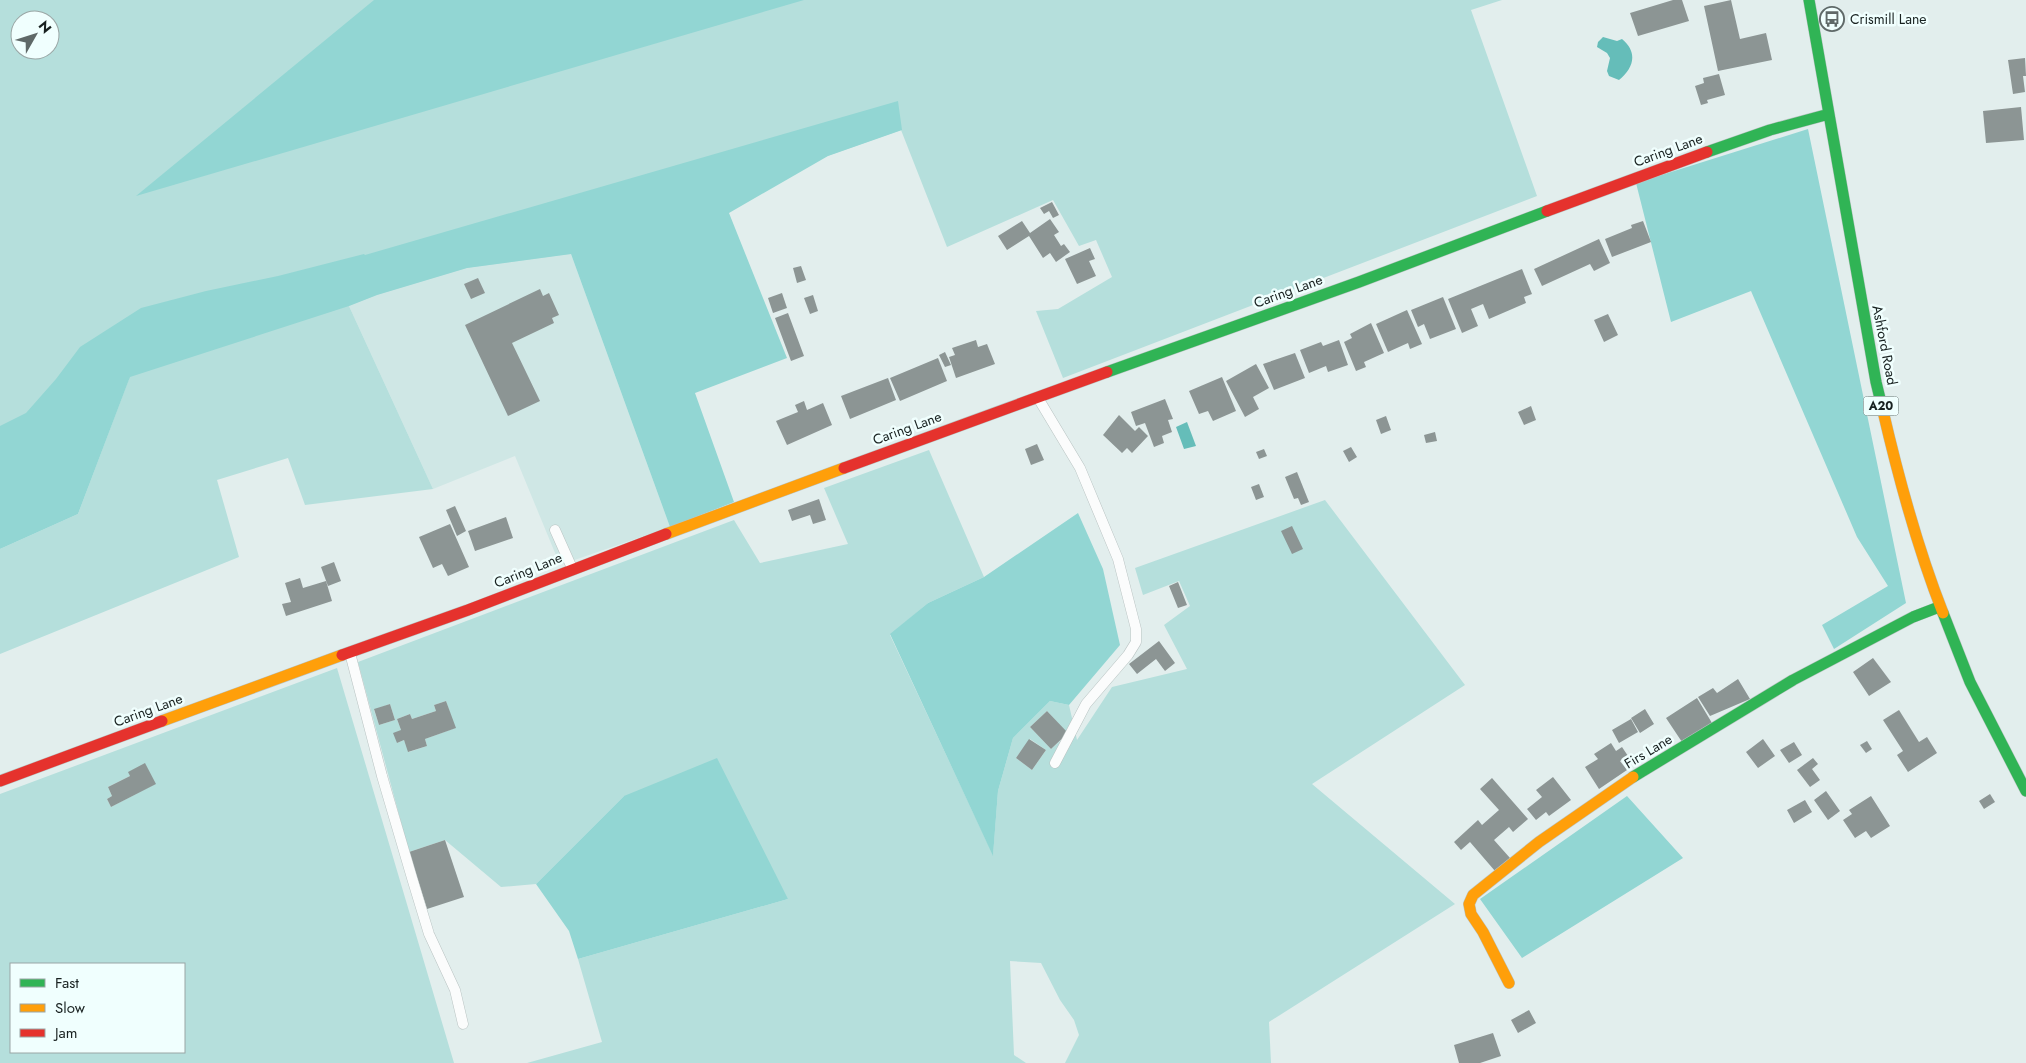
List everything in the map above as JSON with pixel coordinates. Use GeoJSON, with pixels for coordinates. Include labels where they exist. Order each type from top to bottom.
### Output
{"type":"FeatureCollection","features":[{"type":"Feature","properties":{"kind":"street","name":"Ashford Road"},"geometry":{"type":"LineString","coordinates":[[1809,0],[1855,267],[1884,419],[1910,522],[1939,607],[1970,682],[2026,791]]}},
{"type":"Feature","properties":{"kind":"street","name":"Caring Lane"},"geometry":{"type":"LineString","coordinates":[[0,781],[468,610],[573,569],[1037,397],[1350,285],[1688,158],[1770,130],[1829,114]]}},
{"type":"Feature","properties":{"kind":"street","name":"Firs Lane"},"geometry":{"type":"LineString","coordinates":[[1509,983],[1483,932],[1471,914],[1470,904],[1473,895],[1538,842],[1625,782],[1793,680],[1913,617],[1939,607]]}},
{"type":"Feature","properties":{"kind":"lane"},"geometry":{"type":"LineString","coordinates":[[1037,397],[1080,468],[1118,559],[1136,629],[1136,642],[1128,656],[1086,704],[1055,763]]}},
{"type":"Feature","properties":{"kind":"lane"},"geometry":{"type":"LineString","coordinates":[[555,530],[573,569]]}},
{"type":"Feature","properties":{"kind":"lane"},"geometry":{"type":"LineString","coordinates":[[349,652],[382,776],[429,934],[455,990],[463,1024]]}},
{"type":"Feature","properties":{"kind":"shaded area"},"geometry":{"type":"Polygon","coordinates":[[[0,0],[1502,0],[1471,10],[1537,196],[1063,378],[1036,311],[1058,309],[1112,277],[1096,240],[1079,246],[1053,200],[947,247],[901,130],[722,193],[571,254],[467,268],[377,295],[349,306],[433,489],[305,505],[288,458],[217,480],[239,557],[0,654],[0,549],[78,514],[129,379],[0,522],[0,0]]]}},
{"type":"Feature","properties":{"kind":"shaded area"},"geometry":{"type":"Polygon","coordinates":[[[374,0],[804,0],[136,196],[374,0]]]}},
{"type":"Feature","properties":{"kind":"shaded area"},"geometry":{"type":"Polygon","coordinates":[[[1603,37],[1617,41],[1622,39],[1630,49],[1632,55],[1631,65],[1619,80],[1609,76],[1607,71],[1610,58],[1607,53],[1597,47],[1598,42],[1603,37]]]}},
{"type":"Feature","properties":{"kind":"shaded area"},"geometry":{"type":"Polygon","coordinates":[[[898,101],[902,130],[828,156],[729,213],[787,358],[695,393],[734,502],[670,527],[571,254],[467,268],[377,295],[349,306],[130,377],[78,514],[0,549],[0,426],[26,413],[56,379],[80,347],[141,308],[206,291],[365,255],[898,101]]]}},
{"type":"Feature","properties":{"kind":"shaded area"},"geometry":{"type":"Polygon","coordinates":[[[1808,129],[1906,603],[1834,649],[1822,625],[1888,586],[1857,537],[1751,291],[1671,322],[1636,183],[1808,129]]]}},
{"type":"Feature","properties":{"kind":"shaded area"},"geometry":{"type":"Polygon","coordinates":[[[571,254],[670,527],[560,565],[515,456],[433,489],[349,306],[377,295],[467,268],[571,254]]]}},
{"type":"Feature","properties":{"kind":"shaded area"},"geometry":{"type":"Polygon","coordinates":[[[1187,422],[1196,446],[1184,449],[1176,427],[1187,422]]]}},
{"type":"Feature","properties":{"kind":"shaded area"},"geometry":{"type":"Polygon","coordinates":[[[929,450],[984,577],[928,603],[890,635],[993,855],[998,791],[1013,738],[1050,701],[1069,705],[1077,740],[1112,687],[1187,669],[1164,625],[1190,606],[1179,581],[1143,595],[1135,568],[1325,500],[1465,685],[1312,784],[1455,904],[1269,1022],[1271,1063],[1065,1063],[1079,1035],[1074,1020],[1060,1000],[1041,963],[1010,961],[1014,1055],[1026,1063],[527,1063],[602,1042],[578,959],[788,899],[624,796],[536,884],[501,887],[445,840],[409,852],[358,662],[734,520],[760,563],[848,544],[824,488],[929,450]],[[446,701],[434,705],[436,711],[412,719],[410,714],[397,719],[401,730],[397,743],[404,740],[409,752],[427,746],[425,739],[455,728],[446,701]],[[390,704],[374,710],[379,725],[395,720],[390,704]],[[1047,711],[1030,727],[1051,749],[1068,734],[1047,711]],[[1030,739],[1016,758],[1032,770],[1046,750],[1030,739]]]}},
{"type":"Feature","properties":{"kind":"shaded area"},"geometry":{"type":"Polygon","coordinates":[[[1078,513],[1103,569],[1120,645],[1069,705],[1050,701],[1013,738],[998,791],[993,856],[890,634],[928,603],[984,577],[1078,513]]]}},
{"type":"Feature","properties":{"kind":"shaded area"},"geometry":{"type":"Polygon","coordinates":[[[337,668],[454,1063],[0,1063],[0,794],[337,668]],[[145,764],[129,772],[130,776],[108,787],[112,796],[107,799],[111,807],[155,784],[145,764]]]}},
{"type":"Feature","properties":{"kind":"shaded area"},"geometry":{"type":"Polygon","coordinates":[[[717,758],[788,899],[578,959],[569,931],[536,884],[624,796],[717,758]]]}},
{"type":"Feature","properties":{"kind":"shaded area"},"geometry":{"type":"Polygon","coordinates":[[[1627,796],[1683,858],[1522,958],[1480,899],[1627,796]]]}},
{"type":"Feature","properties":{"kind":"building"},"geometry":{"type":"Polygon","coordinates":[[[1673,0],[1682,0],[1689,21],[1638,36],[1630,13],[1673,0]]]}},
{"type":"Feature","properties":{"kind":"building"},"geometry":{"type":"Polygon","coordinates":[[[1731,0],[1740,39],[1766,33],[1772,60],[1718,71],[1704,6],[1731,0]]]}},
{"type":"Feature","properties":{"kind":"building"},"geometry":{"type":"Polygon","coordinates":[[[2025,58],[2026,76],[2023,76],[2025,92],[2013,94],[2008,60],[2025,58]]]}},
{"type":"Feature","properties":{"kind":"building"},"geometry":{"type":"Polygon","coordinates":[[[1719,74],[1725,95],[1707,100],[1708,103],[1701,105],[1695,86],[1704,83],[1703,78],[1719,74]]]}},
{"type":"Feature","properties":{"kind":"building"},"geometry":{"type":"Polygon","coordinates":[[[2021,107],[2024,140],[1986,143],[1983,111],[2021,107]]]}},
{"type":"Feature","properties":{"kind":"building"},"geometry":{"type":"Polygon","coordinates":[[[1052,202],[1059,215],[1053,218],[1049,211],[1044,214],[1040,208],[1052,202]]]}},
{"type":"Feature","properties":{"kind":"building"},"geometry":{"type":"Polygon","coordinates":[[[1050,219],[1059,232],[1054,235],[1061,246],[1064,244],[1070,252],[1056,262],[1050,253],[1043,258],[1029,236],[1007,250],[998,236],[1022,221],[1030,233],[1050,219]]]}},
{"type":"Feature","properties":{"kind":"building"},"geometry":{"type":"Polygon","coordinates":[[[1643,221],[1651,242],[1612,257],[1605,239],[1632,228],[1631,225],[1643,221]]]}},
{"type":"Feature","properties":{"kind":"building"},"geometry":{"type":"Polygon","coordinates":[[[1599,239],[1610,263],[1594,271],[1590,264],[1542,286],[1534,269],[1599,239]]]}},
{"type":"Feature","properties":{"kind":"building"},"geometry":{"type":"Polygon","coordinates":[[[1090,248],[1095,259],[1089,261],[1096,276],[1077,284],[1065,259],[1090,248]]]}},
{"type":"Feature","properties":{"kind":"building"},"geometry":{"type":"Polygon","coordinates":[[[801,266],[806,280],[797,283],[793,268],[801,266]]]}},
{"type":"Feature","properties":{"kind":"building"},"geometry":{"type":"Polygon","coordinates":[[[1522,269],[1532,294],[1524,297],[1526,303],[1489,319],[1483,304],[1471,309],[1478,326],[1462,333],[1448,299],[1522,269]]]}},
{"type":"Feature","properties":{"kind":"building"},"geometry":{"type":"Polygon","coordinates":[[[478,278],[485,293],[471,299],[464,284],[478,278]]]}},
{"type":"Feature","properties":{"kind":"building"},"geometry":{"type":"Polygon","coordinates":[[[540,289],[543,296],[549,293],[559,315],[552,318],[554,323],[512,343],[540,401],[508,416],[465,325],[540,289]]]}},
{"type":"Feature","properties":{"kind":"building"},"geometry":{"type":"Polygon","coordinates":[[[782,293],[787,308],[773,313],[768,298],[782,293]]]}},
{"type":"Feature","properties":{"kind":"building"},"geometry":{"type":"Polygon","coordinates":[[[813,295],[818,311],[810,314],[804,298],[813,295]]]}},
{"type":"Feature","properties":{"kind":"building"},"geometry":{"type":"Polygon","coordinates":[[[1443,297],[1456,329],[1430,339],[1424,324],[1418,327],[1411,310],[1443,297]]]}},
{"type":"Feature","properties":{"kind":"building"},"geometry":{"type":"Polygon","coordinates":[[[1407,310],[1422,344],[1410,349],[1408,343],[1388,352],[1376,324],[1407,310]]]}},
{"type":"Feature","properties":{"kind":"building"},"geometry":{"type":"Polygon","coordinates":[[[788,313],[804,356],[791,361],[775,318],[788,313]]]}},
{"type":"Feature","properties":{"kind":"building"},"geometry":{"type":"Polygon","coordinates":[[[1608,314],[1618,335],[1604,342],[1594,320],[1608,314]]]}},
{"type":"Feature","properties":{"kind":"building"},"geometry":{"type":"Polygon","coordinates":[[[1371,323],[1384,353],[1364,362],[1366,367],[1356,371],[1344,342],[1352,338],[1350,334],[1371,323]]]}},
{"type":"Feature","properties":{"kind":"building"},"geometry":{"type":"Polygon","coordinates":[[[976,340],[978,347],[987,344],[995,364],[956,378],[949,357],[955,355],[952,348],[976,340]]]}},
{"type":"Feature","properties":{"kind":"building"},"geometry":{"type":"Polygon","coordinates":[[[1339,340],[1348,365],[1328,372],[1326,366],[1309,373],[1300,350],[1321,342],[1323,346],[1339,340]]]}},
{"type":"Feature","properties":{"kind":"building"},"geometry":{"type":"Polygon","coordinates":[[[945,352],[951,365],[945,367],[939,355],[945,352]]]}},
{"type":"Feature","properties":{"kind":"building"},"geometry":{"type":"Polygon","coordinates":[[[1295,353],[1305,378],[1274,390],[1263,364],[1295,353]]]}},
{"type":"Feature","properties":{"kind":"building"},"geometry":{"type":"Polygon","coordinates":[[[938,358],[947,381],[900,401],[890,378],[938,358]]]}},
{"type":"Feature","properties":{"kind":"building"},"geometry":{"type":"Polygon","coordinates":[[[1256,364],[1269,388],[1253,397],[1259,409],[1245,417],[1226,381],[1256,364]]]}},
{"type":"Feature","properties":{"kind":"building"},"geometry":{"type":"Polygon","coordinates":[[[1222,377],[1236,411],[1213,421],[1208,411],[1199,414],[1189,391],[1222,377]]]}},
{"type":"Feature","properties":{"kind":"building"},"geometry":{"type":"Polygon","coordinates":[[[888,378],[896,400],[850,419],[841,396],[888,378]]]}},
{"type":"Feature","properties":{"kind":"building"},"geometry":{"type":"Polygon","coordinates":[[[1165,399],[1173,419],[1168,420],[1172,432],[1162,436],[1164,443],[1154,447],[1145,423],[1136,426],[1131,412],[1165,399]]]}},
{"type":"Feature","properties":{"kind":"building"},"geometry":{"type":"Polygon","coordinates":[[[804,401],[807,410],[823,403],[832,425],[787,445],[776,421],[798,412],[795,405],[804,401]]]}},
{"type":"Feature","properties":{"kind":"building"},"geometry":{"type":"Polygon","coordinates":[[[1531,406],[1536,420],[1524,425],[1518,412],[1531,406]]]}},
{"type":"Feature","properties":{"kind":"building"},"geometry":{"type":"Polygon","coordinates":[[[1119,415],[1135,431],[1139,427],[1148,436],[1132,453],[1127,448],[1122,453],[1103,435],[1119,415]]]}},
{"type":"Feature","properties":{"kind":"building"},"geometry":{"type":"Polygon","coordinates":[[[1386,416],[1391,430],[1381,434],[1376,420],[1386,416]]]}},
{"type":"Feature","properties":{"kind":"building"},"geometry":{"type":"Polygon","coordinates":[[[1435,432],[1437,441],[1426,443],[1424,435],[1435,432]]]}},
{"type":"Feature","properties":{"kind":"building"},"geometry":{"type":"Polygon","coordinates":[[[1037,444],[1044,460],[1031,465],[1025,449],[1037,444]]]}},
{"type":"Feature","properties":{"kind":"building"},"geometry":{"type":"Polygon","coordinates":[[[1351,447],[1357,457],[1349,462],[1343,451],[1351,447]]]}},
{"type":"Feature","properties":{"kind":"building"},"geometry":{"type":"Polygon","coordinates":[[[1264,449],[1267,456],[1259,459],[1256,452],[1264,449]]]}},
{"type":"Feature","properties":{"kind":"building"},"geometry":{"type":"Polygon","coordinates":[[[1297,472],[1309,502],[1301,505],[1298,498],[1294,499],[1285,477],[1297,472]]]}},
{"type":"Feature","properties":{"kind":"building"},"geometry":{"type":"Polygon","coordinates":[[[1259,484],[1264,497],[1256,500],[1251,487],[1259,484]]]}},
{"type":"Feature","properties":{"kind":"building"},"geometry":{"type":"Polygon","coordinates":[[[819,499],[826,520],[813,524],[810,515],[792,521],[788,510],[819,499]]]}},
{"type":"Feature","properties":{"kind":"building"},"geometry":{"type":"Polygon","coordinates":[[[455,506],[466,531],[457,536],[446,510],[455,506]]]}},
{"type":"Feature","properties":{"kind":"building"},"geometry":{"type":"Polygon","coordinates":[[[506,517],[513,538],[475,551],[468,531],[506,517]]]}},
{"type":"Feature","properties":{"kind":"building"},"geometry":{"type":"Polygon","coordinates":[[[450,524],[469,567],[448,576],[442,564],[433,568],[419,537],[450,524]]]}},
{"type":"Feature","properties":{"kind":"building"},"geometry":{"type":"Polygon","coordinates":[[[1292,526],[1303,549],[1292,554],[1281,531],[1292,526]]]}},
{"type":"Feature","properties":{"kind":"building"},"geometry":{"type":"Polygon","coordinates":[[[334,562],[341,581],[328,586],[321,567],[334,562]]]}},
{"type":"Feature","properties":{"kind":"building"},"geometry":{"type":"Polygon","coordinates":[[[300,578],[303,588],[326,581],[332,601],[286,616],[282,604],[291,602],[285,583],[300,578]]]}},
{"type":"Feature","properties":{"kind":"building"},"geometry":{"type":"Polygon","coordinates":[[[1178,582],[1187,605],[1178,608],[1169,586],[1178,582]]]}},
{"type":"Feature","properties":{"kind":"building"},"geometry":{"type":"Polygon","coordinates":[[[1159,641],[1175,663],[1165,671],[1156,659],[1137,674],[1129,664],[1159,641]]]}},
{"type":"Feature","properties":{"kind":"building"},"geometry":{"type":"Polygon","coordinates":[[[1873,658],[1891,682],[1869,696],[1853,672],[1873,658]]]}},
{"type":"Feature","properties":{"kind":"building"},"geometry":{"type":"Polygon","coordinates":[[[1738,679],[1750,699],[1710,716],[1698,697],[1713,688],[1717,693],[1738,679]]]}},
{"type":"Feature","properties":{"kind":"building"},"geometry":{"type":"Polygon","coordinates":[[[1697,698],[1712,723],[1682,742],[1666,718],[1697,698]]]}},
{"type":"Feature","properties":{"kind":"building"},"geometry":{"type":"Polygon","coordinates":[[[446,701],[456,728],[425,739],[427,746],[408,752],[404,740],[397,743],[393,733],[401,730],[397,719],[410,714],[412,719],[436,711],[434,705],[446,701]]]}},
{"type":"Feature","properties":{"kind":"building"},"geometry":{"type":"Polygon","coordinates":[[[390,704],[395,720],[379,725],[374,709],[390,704]]]}},
{"type":"Feature","properties":{"kind":"building"},"geometry":{"type":"Polygon","coordinates":[[[1645,709],[1654,724],[1640,733],[1631,718],[1645,709]]]}},
{"type":"Feature","properties":{"kind":"building"},"geometry":{"type":"Polygon","coordinates":[[[1899,710],[1919,742],[1927,737],[1937,753],[1908,772],[1897,755],[1903,751],[1883,720],[1899,710]]]}},
{"type":"Feature","properties":{"kind":"building"},"geometry":{"type":"Polygon","coordinates":[[[1047,711],[1068,733],[1051,749],[1030,727],[1047,711]]]}},
{"type":"Feature","properties":{"kind":"building"},"geometry":{"type":"Polygon","coordinates":[[[1631,719],[1638,732],[1619,743],[1612,730],[1631,719]]]}},
{"type":"Feature","properties":{"kind":"building"},"geometry":{"type":"Polygon","coordinates":[[[1029,739],[1046,750],[1032,770],[1016,758],[1029,739]]]}},
{"type":"Feature","properties":{"kind":"building"},"geometry":{"type":"Polygon","coordinates":[[[1763,739],[1775,756],[1758,768],[1746,752],[1763,739]]]}},
{"type":"Feature","properties":{"kind":"building"},"geometry":{"type":"Polygon","coordinates":[[[1867,741],[1872,749],[1866,753],[1860,745],[1867,741]]]}},
{"type":"Feature","properties":{"kind":"building"},"geometry":{"type":"Polygon","coordinates":[[[1794,742],[1802,755],[1789,763],[1780,750],[1794,742]]]}},
{"type":"Feature","properties":{"kind":"building"},"geometry":{"type":"Polygon","coordinates":[[[1611,743],[1616,751],[1622,747],[1628,756],[1620,761],[1627,770],[1599,789],[1585,767],[1598,759],[1594,754],[1611,743]]]}},
{"type":"Feature","properties":{"kind":"building"},"geometry":{"type":"Polygon","coordinates":[[[1813,758],[1818,764],[1812,769],[1820,780],[1810,787],[1797,770],[1813,758]]]}},
{"type":"Feature","properties":{"kind":"building"},"geometry":{"type":"Polygon","coordinates":[[[145,763],[156,784],[111,807],[107,799],[112,796],[108,787],[130,776],[128,772],[145,763]]]}},
{"type":"Feature","properties":{"kind":"building"},"geometry":{"type":"Polygon","coordinates":[[[1553,777],[1571,800],[1549,816],[1546,812],[1536,820],[1527,809],[1542,797],[1536,790],[1553,777]]]}},
{"type":"Feature","properties":{"kind":"building"},"geometry":{"type":"Polygon","coordinates":[[[1492,778],[1528,819],[1513,832],[1509,827],[1494,840],[1510,858],[1495,871],[1470,842],[1461,850],[1454,842],[1478,820],[1482,825],[1499,810],[1480,789],[1492,778]]]}},
{"type":"Feature","properties":{"kind":"building"},"geometry":{"type":"Polygon","coordinates":[[[1826,791],[1840,811],[1828,820],[1814,800],[1826,791]]]}},
{"type":"Feature","properties":{"kind":"building"},"geometry":{"type":"Polygon","coordinates":[[[1990,794],[1995,802],[1984,809],[1979,801],[1990,794]]]}},
{"type":"Feature","properties":{"kind":"building"},"geometry":{"type":"Polygon","coordinates":[[[1871,796],[1890,826],[1871,838],[1866,831],[1855,838],[1843,820],[1852,814],[1849,810],[1871,796]]]}},
{"type":"Feature","properties":{"kind":"building"},"geometry":{"type":"Polygon","coordinates":[[[1805,800],[1812,812],[1794,823],[1787,810],[1805,800]]]}},
{"type":"Feature","properties":{"kind":"building"},"geometry":{"type":"Polygon","coordinates":[[[445,840],[464,897],[427,909],[409,852],[445,840]]]}},
{"type":"Feature","properties":{"kind":"building"},"geometry":{"type":"Polygon","coordinates":[[[1529,1010],[1536,1023],[1518,1033],[1511,1020],[1529,1010]]]}},
{"type":"Feature","properties":{"kind":"building"},"geometry":{"type":"Polygon","coordinates":[[[1493,1033],[1501,1056],[1480,1063],[1459,1063],[1454,1045],[1493,1033]]]}},
{"type":"Feature","properties":{"kind":"traffic: fast"},"geometry":{"type":"LineString","coordinates":[[1809,0],[1876,382],[1883,411]]}},
{"type":"Feature","properties":{"kind":"traffic: fast"},"geometry":{"type":"LineString","coordinates":[[1707,152],[1770,130],[1829,114]]}},
{"type":"Feature","properties":{"kind":"traffic: fast"},"geometry":{"type":"LineString","coordinates":[[1107,372],[1359,282],[1547,211]]}},
{"type":"Feature","properties":{"kind":"traffic: fast"},"geometry":{"type":"LineString","coordinates":[[1633,777],[1793,680],[1913,617],[1939,607]]}},
{"type":"Feature","properties":{"kind":"traffic: fast"},"geometry":{"type":"LineString","coordinates":[[1943,613],[1970,682],[2026,791]]}},
{"type":"Feature","properties":{"kind":"traffic: slow"},"geometry":{"type":"LineString","coordinates":[[1883,411],[1909,513],[1943,613]]}},
{"type":"Feature","properties":{"kind":"traffic: slow"},"geometry":{"type":"LineString","coordinates":[[666,534],[844,468]]}},
{"type":"Feature","properties":{"kind":"traffic: slow"},"geometry":{"type":"LineString","coordinates":[[162,721],[342,655]]}},
{"type":"Feature","properties":{"kind":"traffic: slow"},"geometry":{"type":"LineString","coordinates":[[1509,983],[1483,932],[1471,914],[1469,904],[1473,895],[1539,842],[1633,777]]}},
{"type":"Feature","properties":{"kind":"traffic: jam"},"geometry":{"type":"LineString","coordinates":[[1547,211],[1707,152]]}},
{"type":"Feature","properties":{"kind":"traffic: jam"},"geometry":{"type":"LineString","coordinates":[[844,468],[1107,372]]}},
{"type":"Feature","properties":{"kind":"traffic: jam"},"geometry":{"type":"LineString","coordinates":[[342,655],[468,610],[666,534]]}},
{"type":"Feature","properties":{"kind":"traffic: jam"},"geometry":{"type":"LineString","coordinates":[[0,781],[162,721]]}},
{"type":"Feature","properties":{"kind":"place","name":"Crismill Lane"},"geometry":{"type":"Point","coordinates":[1832,19]}}]}
